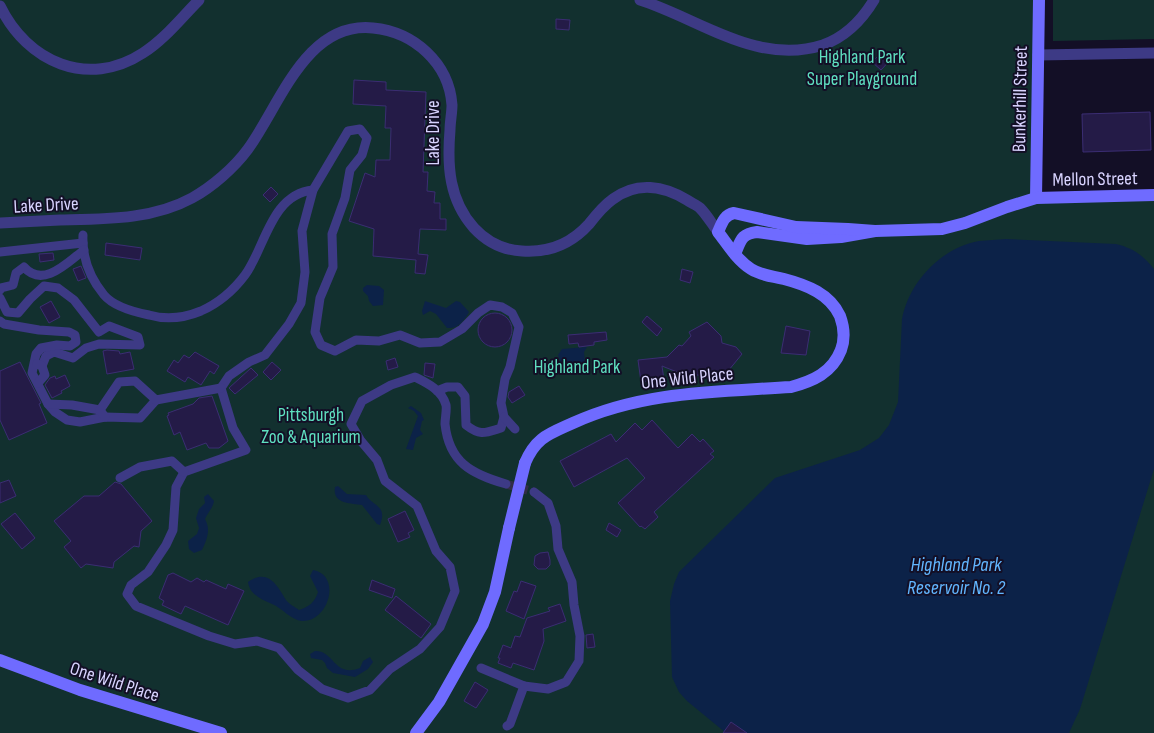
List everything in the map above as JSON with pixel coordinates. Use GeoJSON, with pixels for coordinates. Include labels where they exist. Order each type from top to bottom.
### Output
{"type":"FeatureCollection","features":[{"type":"Feature","properties":{"kind":"main road","name":"Bunkerhill Street"},"geometry":{"type":"LineString","coordinates":[[1036,198],[1039,0]]}},
{"type":"Feature","properties":{"kind":"main road","name":"Mellon Street"},"geometry":{"type":"LineString","coordinates":[[1036,198],[1154,195]]}},
{"type":"Feature","properties":{"kind":"main road"},"geometry":{"type":"LineString","coordinates":[[734,254],[742,238],[750,233],[757,232],[807,238],[841,237],[874,231],[951,228],[1036,198]]}},
{"type":"Feature","properties":{"kind":"main road"},"geometry":{"type":"LineString","coordinates":[[718,232],[726,216],[734,213],[796,227],[848,228],[874,231]]}},
{"type":"Feature","properties":{"kind":"main road","name":"One Wild Place"},"geometry":{"type":"LineString","coordinates":[[416,733],[439,702],[483,624],[495,592],[525,463],[530,452],[540,440],[579,420],[617,406],[669,395],[791,387],[809,382],[829,370],[839,356],[843,345],[844,333],[841,319],[831,302],[823,295],[805,286],[752,270],[734,254],[718,232]]}},
{"type":"Feature","properties":{"kind":"main road","name":"One Wild Place"},"geometry":{"type":"LineString","coordinates":[[0,660],[80,690],[220,733]]}},
{"type":"Feature","properties":{"kind":"street"},"geometry":{"type":"LineString","coordinates":[[0,6],[17,33],[32,48],[58,64],[89,69],[117,65],[131,60],[144,52],[162,38],[199,0]]}},
{"type":"Feature","properties":{"kind":"street"},"geometry":{"type":"LineString","coordinates":[[640,0],[751,46],[779,50],[813,48],[838,38],[855,25],[874,0]]}},
{"type":"Feature","properties":{"kind":"street","name":"Lake Drive"},"geometry":{"type":"LineString","coordinates":[[0,223],[141,215],[177,205],[191,198],[212,184],[240,159],[257,135],[289,81],[308,56],[321,43],[334,35],[371,27],[387,30],[408,38],[435,59],[447,84],[452,104],[449,166],[455,200],[468,221],[480,234],[492,242],[506,249],[521,251],[543,251],[555,248],[577,235],[615,197],[641,187],[666,189],[683,197],[699,207],[718,232]]}},
{"type":"Feature","properties":{"kind":"street"},"geometry":{"type":"LineString","coordinates":[[1038,55],[1154,53]]}},
{"type":"Feature","properties":{"kind":"street"},"geometry":{"type":"LineString","coordinates":[[48,404],[72,405],[102,413],[140,418],[156,400],[221,388],[229,376],[249,362],[265,355],[289,324],[301,303],[305,272],[302,231],[313,190],[348,131],[360,129],[367,138],[362,155],[350,170],[345,198],[332,234],[333,267],[320,298],[315,332],[321,345],[334,351],[356,340],[379,340],[400,335],[420,343],[440,342],[462,329],[478,312],[490,305],[502,307],[512,313],[519,327],[510,368],[505,379],[501,403],[504,417],[501,428],[484,433],[476,432],[466,425],[465,396],[458,388],[447,387],[437,391]]}},
{"type":"Feature","properties":{"kind":"street"},"geometry":{"type":"LineString","coordinates":[[83,243],[94,282],[107,298],[130,311],[159,318],[188,316],[214,305],[231,291],[246,274],[269,226],[287,202],[303,191],[313,190]]}},
{"type":"Feature","properties":{"kind":"street"},"geometry":{"type":"LineString","coordinates":[[0,252],[83,243]]}},
{"type":"Feature","properties":{"kind":"street"},"geometry":{"type":"LineString","coordinates":[[24,267],[28,272],[45,276],[59,270],[83,243]]}},
{"type":"Feature","properties":{"kind":"street"},"geometry":{"type":"LineString","coordinates":[[0,290],[1,288],[8,288],[13,285],[16,273],[24,267],[23,249]]}},
{"type":"Feature","properties":{"kind":"street"},"geometry":{"type":"LineString","coordinates":[[0,298],[7,312],[18,313],[44,286],[58,288],[74,300],[99,332],[109,326],[138,337],[140,345],[100,344],[86,348],[73,358],[54,352],[46,356],[38,364],[32,373],[48,404],[55,412],[67,420],[80,422],[102,413],[118,382],[135,381],[156,400]]}},
{"type":"Feature","properties":{"kind":"street"},"geometry":{"type":"LineString","coordinates":[[0,321],[4,324],[39,330],[69,332],[75,335],[76,342],[70,346],[41,348],[36,354],[38,364]]}},
{"type":"Feature","properties":{"kind":"street"},"geometry":{"type":"LineString","coordinates":[[221,388],[233,428],[246,450],[184,472],[176,487],[173,530],[166,545],[148,572],[131,586],[126,594],[136,606],[209,636],[235,644],[258,641],[279,648],[298,670],[322,689],[348,698],[370,690],[390,669],[420,649],[440,627],[455,591],[450,567],[436,550],[417,506],[385,481],[377,460],[361,441],[352,424],[362,401],[391,385],[416,377],[434,386],[446,404],[445,423],[450,447],[465,467],[506,484]]}},
{"type":"Feature","properties":{"kind":"street"},"geometry":{"type":"LineString","coordinates":[[504,417],[516,429]]}},
{"type":"Feature","properties":{"kind":"street"},"geometry":{"type":"LineString","coordinates":[[120,478],[140,467],[172,461],[184,472]]}},
{"type":"Feature","properties":{"kind":"street"},"geometry":{"type":"LineString","coordinates":[[481,668],[524,686],[548,689],[566,682],[579,661],[580,636],[572,582],[558,550],[556,526],[548,503],[534,492]]}},
{"type":"Feature","properties":{"kind":"street"},"geometry":{"type":"LineString","coordinates":[[507,726],[510,724],[524,686]]}},
{"type":"Feature","properties":{"kind":"green space","name":"Highland Park"},"geometry":{"type":"Polygon","coordinates":[[[0,0],[1039,0],[1036,198],[1154,195],[1154,733],[0,733],[0,0]]]}},
{"type":"Feature","properties":{"kind":"green space"},"geometry":{"type":"Polygon","coordinates":[[[1053,0],[1154,0],[1154,39],[1053,41],[1053,0]]]}},
{"type":"Feature","properties":{"kind":"water","name":"Highland Park Reservoir No. 2"},"geometry":{"type":"Polygon","coordinates":[[[1006,239],[1116,244],[1138,253],[1154,269],[1154,469],[1080,709],[1069,733],[726,733],[687,701],[679,692],[672,677],[670,601],[679,572],[775,478],[860,450],[879,438],[889,425],[898,402],[902,319],[906,305],[919,280],[940,259],[952,251],[979,241],[1006,239]]]}},
{"type":"Feature","properties":{"kind":"water"},"geometry":{"type":"Polygon","coordinates":[[[367,285],[379,286],[384,290],[383,305],[373,306],[369,301],[368,296],[363,291],[363,288],[367,285]]]}},
{"type":"Feature","properties":{"kind":"water"},"geometry":{"type":"Polygon","coordinates":[[[425,301],[446,308],[456,301],[460,302],[469,312],[460,324],[447,328],[436,314],[430,311],[423,315],[422,311],[425,301]]]}},
{"type":"Feature","properties":{"kind":"water"},"geometry":{"type":"Polygon","coordinates":[[[587,347],[584,352],[585,363],[577,372],[562,366],[558,355],[562,349],[587,347]]]}},
{"type":"Feature","properties":{"kind":"water"},"geometry":{"type":"Polygon","coordinates":[[[411,406],[421,413],[424,420],[420,430],[423,434],[416,438],[413,450],[406,449],[418,416],[408,408],[411,406]]]}},
{"type":"Feature","properties":{"kind":"water"},"geometry":{"type":"Polygon","coordinates":[[[338,486],[347,494],[366,495],[381,510],[382,518],[380,525],[377,524],[362,505],[339,500],[335,493],[335,487],[338,486]]]}},
{"type":"Feature","properties":{"kind":"water"},"geometry":{"type":"Polygon","coordinates":[[[208,494],[214,501],[205,519],[208,534],[202,550],[194,553],[189,549],[188,541],[197,534],[199,528],[196,518],[199,509],[205,503],[204,497],[208,494]]]}},
{"type":"Feature","properties":{"kind":"water"},"geometry":{"type":"Polygon","coordinates":[[[313,570],[322,574],[327,580],[328,598],[325,607],[319,614],[311,619],[302,621],[257,596],[251,590],[248,582],[261,577],[271,580],[287,601],[299,610],[311,604],[318,592],[310,576],[313,570]]]}},
{"type":"Feature","properties":{"kind":"water"},"geometry":{"type":"Polygon","coordinates":[[[315,651],[326,655],[339,667],[345,669],[360,668],[363,661],[370,657],[373,662],[368,669],[355,677],[333,673],[322,660],[311,658],[310,654],[315,651]]]}},
{"type":"Feature","properties":{"kind":"building"},"geometry":{"type":"Polygon","coordinates":[[[556,19],[570,20],[569,30],[556,29],[556,19]]]}},
{"type":"Feature","properties":{"kind":"building"},"geometry":{"type":"Polygon","coordinates":[[[883,51],[892,58],[881,70],[872,62],[883,51]]]}},
{"type":"Feature","properties":{"kind":"building"},"geometry":{"type":"Polygon","coordinates":[[[354,80],[386,82],[386,90],[426,92],[423,172],[428,172],[427,191],[435,192],[434,203],[440,203],[440,219],[446,219],[446,230],[420,229],[418,254],[428,255],[425,274],[415,273],[416,260],[373,256],[374,229],[349,221],[365,173],[375,177],[376,160],[390,160],[391,128],[385,128],[386,106],[353,104],[354,80]]]}},
{"type":"Feature","properties":{"kind":"building"},"geometry":{"type":"Polygon","coordinates":[[[1150,112],[1151,150],[1083,152],[1082,114],[1150,112]]]}},
{"type":"Feature","properties":{"kind":"building"},"geometry":{"type":"Polygon","coordinates":[[[271,187],[278,194],[270,202],[263,195],[271,187]]]}},
{"type":"Feature","properties":{"kind":"building"},"geometry":{"type":"Polygon","coordinates":[[[106,243],[142,248],[140,260],[105,255],[106,243]]]}},
{"type":"Feature","properties":{"kind":"building"},"geometry":{"type":"Polygon","coordinates":[[[53,253],[54,260],[40,262],[39,254],[53,253]]]}},
{"type":"Feature","properties":{"kind":"building"},"geometry":{"type":"Polygon","coordinates":[[[81,266],[86,278],[78,281],[73,269],[81,266]]]}},
{"type":"Feature","properties":{"kind":"building"},"geometry":{"type":"Polygon","coordinates":[[[682,269],[693,272],[690,283],[680,280],[682,269]]]}},
{"type":"Feature","properties":{"kind":"building"},"geometry":{"type":"Polygon","coordinates":[[[51,301],[60,317],[49,323],[40,307],[51,301]]]}},
{"type":"Feature","properties":{"kind":"building"},"geometry":{"type":"Polygon","coordinates":[[[495,313],[502,314],[507,318],[511,323],[511,337],[507,342],[502,346],[495,347],[488,346],[483,342],[479,337],[478,330],[479,323],[483,318],[488,314],[495,313]]]}},
{"type":"Feature","properties":{"kind":"building"},"geometry":{"type":"Polygon","coordinates":[[[647,316],[662,329],[657,336],[642,322],[647,316]]]}},
{"type":"Feature","properties":{"kind":"building"},"geometry":{"type":"Polygon","coordinates":[[[707,322],[721,336],[722,343],[736,347],[742,354],[724,376],[717,372],[715,376],[711,373],[709,376],[687,376],[662,366],[664,380],[641,382],[638,360],[667,357],[679,345],[682,346],[691,336],[689,332],[707,322]]]}},
{"type":"Feature","properties":{"kind":"building"},"geometry":{"type":"Polygon","coordinates":[[[786,326],[810,331],[806,355],[781,353],[786,326]]]}},
{"type":"Feature","properties":{"kind":"building"},"geometry":{"type":"Polygon","coordinates":[[[606,332],[607,340],[594,342],[594,345],[579,347],[578,343],[569,344],[568,335],[606,332]]]}},
{"type":"Feature","properties":{"kind":"building"},"geometry":{"type":"Polygon","coordinates":[[[103,351],[119,351],[120,354],[130,352],[134,369],[107,374],[103,351]]]}},
{"type":"Feature","properties":{"kind":"building"},"geometry":{"type":"Polygon","coordinates":[[[195,352],[219,366],[214,374],[210,371],[201,385],[188,377],[185,382],[167,371],[174,360],[178,363],[184,355],[189,358],[195,352]]]}},
{"type":"Feature","properties":{"kind":"building"},"geometry":{"type":"Polygon","coordinates":[[[395,358],[398,367],[388,370],[386,361],[395,358]]]}},
{"type":"Feature","properties":{"kind":"building"},"geometry":{"type":"Polygon","coordinates":[[[20,362],[41,403],[39,404],[47,423],[9,440],[0,420],[0,371],[20,362]]]}},
{"type":"Feature","properties":{"kind":"building"},"geometry":{"type":"Polygon","coordinates":[[[272,362],[281,370],[271,380],[263,372],[272,362]]]}},
{"type":"Feature","properties":{"kind":"building"},"geometry":{"type":"Polygon","coordinates":[[[425,363],[435,364],[433,378],[424,375],[425,363]]]}},
{"type":"Feature","properties":{"kind":"building"},"geometry":{"type":"Polygon","coordinates":[[[251,368],[258,375],[235,394],[229,388],[251,368]]]}},
{"type":"Feature","properties":{"kind":"building"},"geometry":{"type":"Polygon","coordinates":[[[65,375],[70,386],[52,398],[45,385],[50,378],[55,376],[56,379],[65,375]]]}},
{"type":"Feature","properties":{"kind":"building"},"geometry":{"type":"Polygon","coordinates":[[[519,386],[525,395],[512,403],[508,397],[509,392],[519,386]]]}},
{"type":"Feature","properties":{"kind":"building"},"geometry":{"type":"Polygon","coordinates":[[[212,396],[228,441],[219,448],[209,448],[206,443],[187,450],[180,432],[174,435],[167,416],[169,415],[168,413],[193,404],[199,398],[212,396]]]}},
{"type":"Feature","properties":{"kind":"building"},"geometry":{"type":"Polygon","coordinates":[[[652,420],[678,448],[692,434],[700,442],[703,439],[714,451],[710,454],[714,457],[654,512],[658,517],[645,529],[640,527],[618,503],[645,478],[627,458],[574,487],[560,461],[611,434],[616,442],[635,423],[642,430],[652,420]]]}},
{"type":"Feature","properties":{"kind":"building"},"geometry":{"type":"Polygon","coordinates":[[[9,480],[16,496],[0,503],[0,483],[9,480]]]}},
{"type":"Feature","properties":{"kind":"building"},"geometry":{"type":"Polygon","coordinates":[[[115,482],[121,484],[152,521],[141,531],[139,547],[134,546],[114,562],[113,568],[86,564],[81,568],[64,547],[71,541],[54,521],[84,496],[99,496],[115,482]]]}},
{"type":"Feature","properties":{"kind":"building"},"geometry":{"type":"Polygon","coordinates":[[[405,511],[414,530],[408,533],[410,537],[398,542],[388,519],[405,511]]]}},
{"type":"Feature","properties":{"kind":"building"},"geometry":{"type":"Polygon","coordinates":[[[15,513],[35,538],[22,549],[1,524],[15,513]]]}},
{"type":"Feature","properties":{"kind":"building"},"geometry":{"type":"Polygon","coordinates":[[[609,523],[621,530],[617,537],[606,530],[609,523]]]}},
{"type":"Feature","properties":{"kind":"building"},"geometry":{"type":"Polygon","coordinates":[[[548,552],[550,565],[546,569],[538,569],[534,565],[535,556],[548,552]]]}},
{"type":"Feature","properties":{"kind":"building"},"geometry":{"type":"Polygon","coordinates":[[[173,573],[191,582],[197,578],[226,589],[228,584],[244,591],[228,625],[185,606],[181,614],[162,605],[164,601],[159,598],[168,575],[173,573]]]}},
{"type":"Feature","properties":{"kind":"building"},"geometry":{"type":"Polygon","coordinates":[[[372,580],[395,589],[392,598],[369,590],[372,580]]]}},
{"type":"Feature","properties":{"kind":"building"},"geometry":{"type":"Polygon","coordinates":[[[521,581],[536,586],[524,619],[506,611],[514,591],[517,592],[521,581]]]}},
{"type":"Feature","properties":{"kind":"building"},"geometry":{"type":"Polygon","coordinates":[[[396,596],[431,624],[421,638],[385,610],[396,596]]]}},
{"type":"Feature","properties":{"kind":"building"},"geometry":{"type":"Polygon","coordinates":[[[560,604],[566,621],[543,629],[544,641],[534,670],[513,663],[511,668],[498,663],[503,645],[511,648],[515,636],[520,637],[527,618],[550,611],[548,608],[560,604]]]}},
{"type":"Feature","properties":{"kind":"building"},"geometry":{"type":"Polygon","coordinates":[[[593,634],[595,647],[587,648],[586,635],[593,634]]]}},
{"type":"Feature","properties":{"kind":"building"},"geometry":{"type":"Polygon","coordinates":[[[475,682],[488,690],[476,708],[464,701],[475,682]]]}},
{"type":"Feature","properties":{"kind":"building"},"geometry":{"type":"Polygon","coordinates":[[[731,722],[747,733],[723,733],[731,722]]]}},
{"type":"Feature","properties":{"kind":"tunnel"},"geometry":{"type":"LineString","coordinates":[[506,484],[534,492]]}},
{"type":"Feature","properties":{"kind":"park label","name":"Highland Park Super Playground"},"geometry":{"type":"Point","coordinates":[862,67]}},
{"type":"Feature","properties":{"kind":"park label","name":"Pittsburgh Zoo & Aquarium"},"geometry":{"type":"Point","coordinates":[311,425]}}]}
